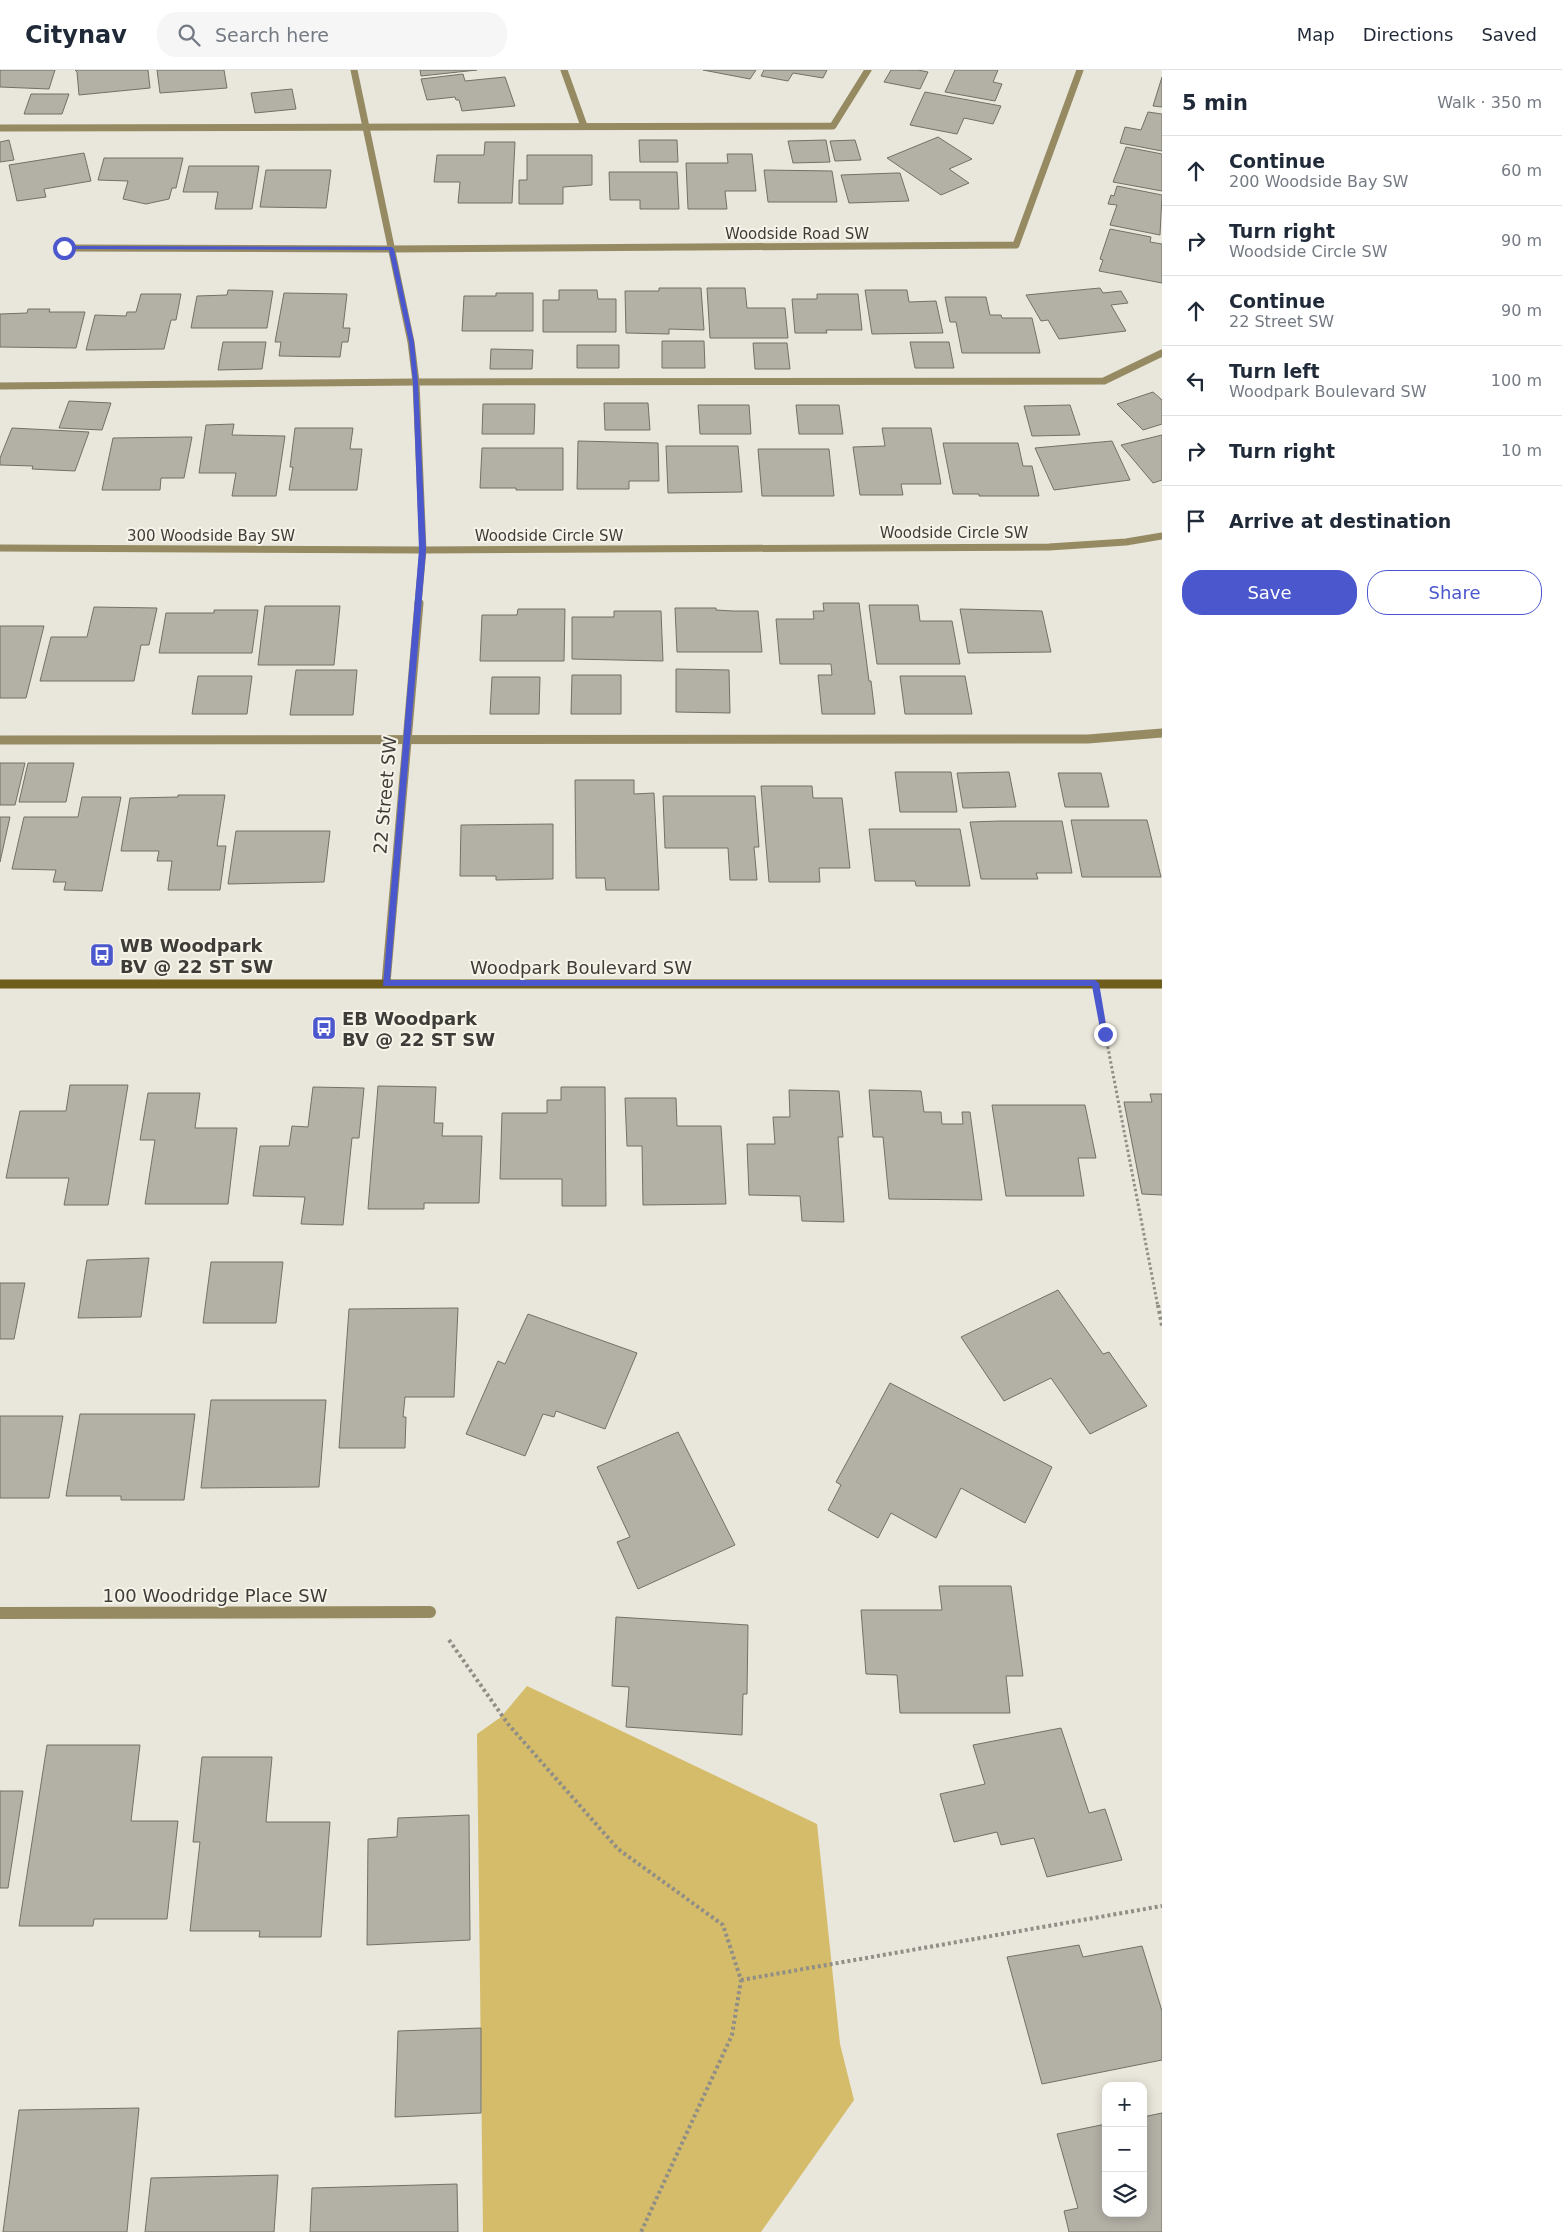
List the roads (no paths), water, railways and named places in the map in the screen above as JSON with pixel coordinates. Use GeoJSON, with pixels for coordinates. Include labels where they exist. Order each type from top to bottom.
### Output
{"type":"FeatureCollection","features":[{"type":"Feature","properties":{"kind":"street"},"geometry":{"type":"LineString","coordinates":[[354,70],[411,342],[416,382],[422,550]]}},
{"type":"Feature","properties":{"kind":"street"},"geometry":{"type":"LineString","coordinates":[[564,70],[584,126]]}},
{"type":"Feature","properties":{"kind":"street"},"geometry":{"type":"LineString","coordinates":[[0,128],[833,126],[868,70]]}},
{"type":"Feature","properties":{"kind":"street","name":"Woodside Road SW"},"geometry":{"type":"LineString","coordinates":[[392,249],[1016,245],[1080,70]]}},
{"type":"Feature","properties":{"kind":"street"},"geometry":{"type":"LineString","coordinates":[[64,248],[392,249]]}},
{"type":"Feature","properties":{"kind":"street"},"geometry":{"type":"LineString","coordinates":[[0,386],[416,382],[1104,381],[1162,353]]}},
{"type":"Feature","properties":{"kind":"street","name":"Woodside Circle SW"},"geometry":{"type":"LineString","coordinates":[[422,550],[1049,546],[1126,542],[1162,536]]}},
{"type":"Feature","properties":{"kind":"street","name":"300 Woodside Bay SW"},"geometry":{"type":"LineString","coordinates":[[0,548],[422,550]]}},
{"type":"Feature","properties":{"kind":"street","name":"22 Street SW"},"geometry":{"type":"LineString","coordinates":[[386,984],[422,550]]}},
{"type":"Feature","properties":{"kind":"street"},"geometry":{"type":"LineString","coordinates":[[0,740],[406,738],[1088,739],[1162,733]]}},
{"type":"Feature","properties":{"kind":"street","name":"Woodpark Boulevard SW"},"geometry":{"type":"LineString","coordinates":[[0,984],[1162,984]]}},
{"type":"Feature","properties":{"kind":"street","name":"100 Woodridge Place SW"},"geometry":{"type":"LineString","coordinates":[[0,1613],[430,1612]]}},
{"type":"Feature","properties":{"kind":"place","name":"WB Woodpark BV @ 22 ST SW"},"geometry":{"type":"Point","coordinates":[102,955]}},
{"type":"Feature","properties":{"kind":"place","name":"EB Woodpark BV @ 22 ST SW"},"geometry":{"type":"Point","coordinates":[324,1028]}}]}
